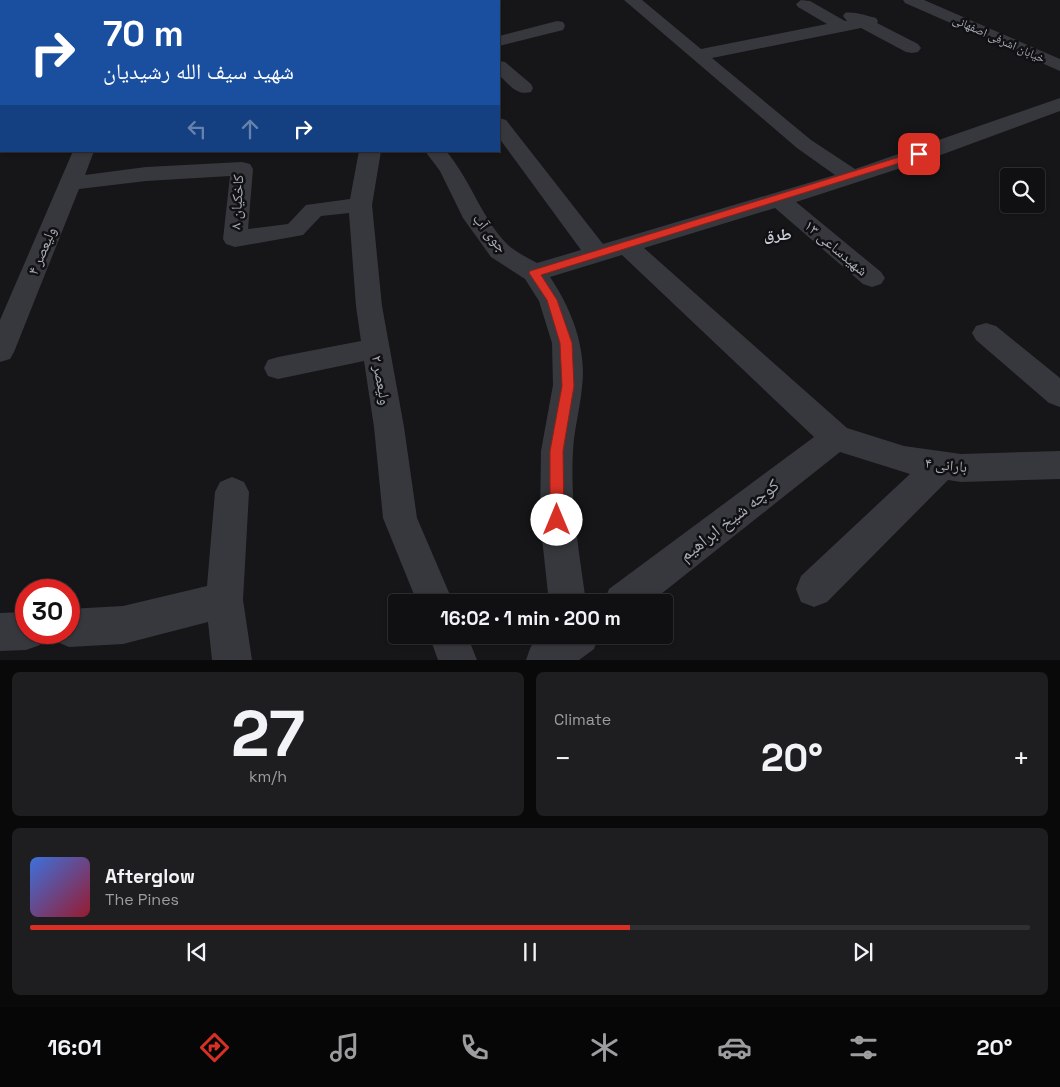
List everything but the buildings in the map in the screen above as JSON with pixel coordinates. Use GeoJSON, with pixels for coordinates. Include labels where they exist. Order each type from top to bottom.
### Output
{"type":"FeatureCollection","features":[{"type":"Feature","properties":{"kind":"street","name":"خیابان اشرفی اصفهانی"},"geometry":{"type":"LineString","coordinates":[[911,0],[1060,66]]}},
{"type":"Feature","properties":{"kind":"street"},"geometry":{"type":"LineString","coordinates":[[638,1],[698,56],[804,144],[850,176]]}},
{"type":"Feature","properties":{"kind":"street"},"geometry":{"type":"LineString","coordinates":[[804,4],[843,19],[866,22],[912,48]]}},
{"type":"Feature","properties":{"kind":"street"},"geometry":{"type":"LineString","coordinates":[[698,56],[843,19]]}},
{"type":"Feature","properties":{"kind":"street"},"geometry":{"type":"LineString","coordinates":[[500,41],[557,26]]}},
{"type":"Feature","properties":{"kind":"street"},"geometry":{"type":"LineString","coordinates":[[500,67],[524,88],[507,94]]}},
{"type":"Feature","properties":{"kind":"street"},"geometry":{"type":"LineString","coordinates":[[534,273],[989,132],[1060,104]]}},
{"type":"Feature","properties":{"kind":"street"},"geometry":{"type":"LineString","coordinates":[[500,125],[597,254]]}},
{"type":"Feature","properties":{"kind":"street","name":"ولیعصر ۴"},"geometry":{"type":"LineString","coordinates":[[0,352],[84,152]]}},
{"type":"Feature","properties":{"kind":"street","name":"ولیعصر ۲"},"geometry":{"type":"LineString","coordinates":[[370,152],[360,205],[369,306],[389,427],[400,518],[432,594]]}},
{"type":"Feature","properties":{"kind":"street","name":"جوی آب"},"geometry":{"type":"LineString","coordinates":[[436,152],[450,169],[475,218],[500,251],[534,273],[552,300],[566,343],[568,386],[557,461],[557,520],[566,594]]}},
{"type":"Feature","properties":{"kind":"street","name":"کاخکیان ۸"},"geometry":{"type":"LineString","coordinates":[[71,183],[146,174],[242,169],[235,239],[295,230],[314,210],[360,205]]}},
{"type":"Feature","properties":{"kind":"street","name":"شهیدساعی ۱۳"},"geometry":{"type":"LineString","coordinates":[[778,198],[872,278]]}},
{"type":"Feature","properties":{"kind":"street"},"geometry":{"type":"LineString","coordinates":[[626,245],[836,438]]}},
{"type":"Feature","properties":{"kind":"street"},"geometry":{"type":"LineString","coordinates":[[986,333],[1060,395]]}},
{"type":"Feature","properties":{"kind":"street"},"geometry":{"type":"LineString","coordinates":[[278,368],[376,348]]}},
{"type":"Feature","properties":{"kind":"street","name":"بارانی ۴"},"geometry":{"type":"LineString","coordinates":[[836,438],[904,460],[961,468],[1060,465]]}},
{"type":"Feature","properties":{"kind":"street","name":"کوچه شیخ ابراهیم"},"geometry":{"type":"LineString","coordinates":[[632,594],[836,438]]}},
{"type":"Feature","properties":{"kind":"street"},"geometry":{"type":"LineString","coordinates":[[814,589],[942,465]]}},
{"type":"Feature","properties":{"kind":"street"},"geometry":{"type":"LineString","coordinates":[[232,492],[224,600],[232,660]]}},
{"type":"Feature","properties":{"kind":"street"},"geometry":{"type":"LineString","coordinates":[[80,627],[123,625],[224,600]]}},
{"type":"Feature","properties":{"kind":"street"},"geometry":{"type":"LineString","coordinates":[[0,632],[15,631]]}},
{"type":"Feature","properties":{"kind":"street"},"geometry":{"type":"LineString","coordinates":[[452,644],[458,660]]}},
{"type":"Feature","properties":{"kind":"district","name":"طرق"},"geometry":{"type":"Point","coordinates":[778,234]}},
{"type":"Feature","properties":{"kind":"route"},"geometry":{"type":"LineString","coordinates":[[557,520],[557,451],[568,386],[566,343],[552,300],[534,273],[919,154]]}}]}
